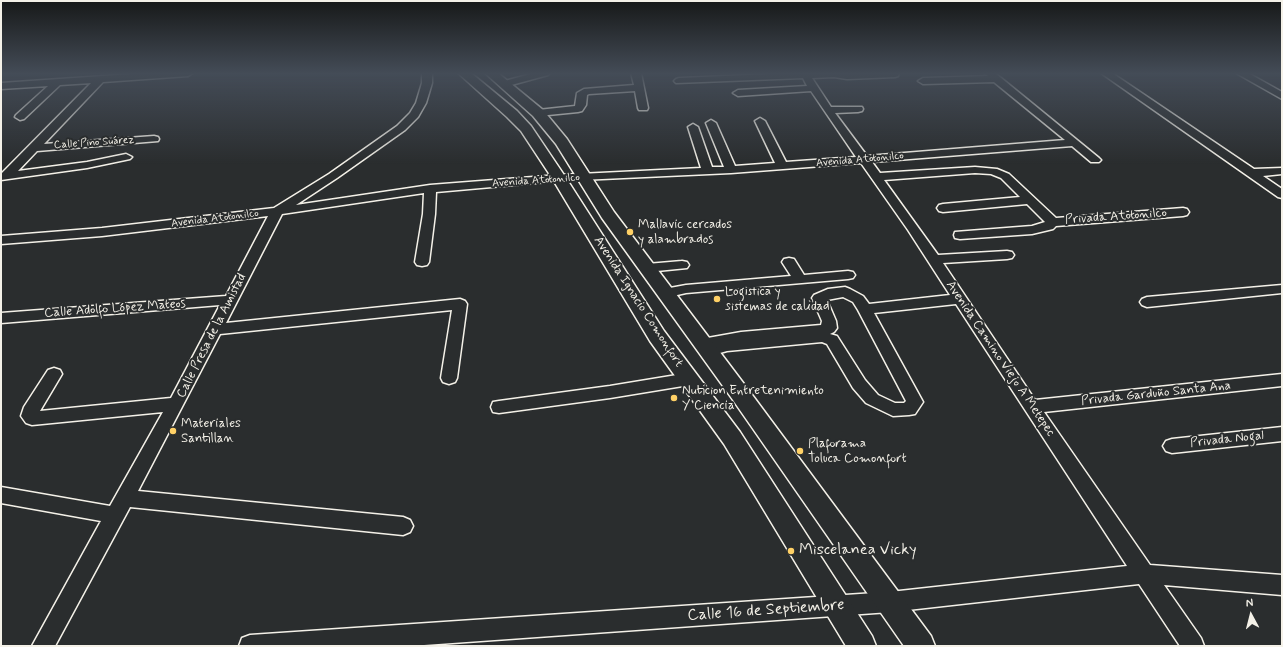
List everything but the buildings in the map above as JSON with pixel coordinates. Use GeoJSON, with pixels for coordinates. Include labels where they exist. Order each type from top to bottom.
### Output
{"type":"FeatureCollection","features":[{"type":"Feature","properties":{"kind":"main road","name":"Avenida Ignacio Comonfort"},"geometry":{"type":"LineString","coordinates":[[499,103],[526,129],[559,178],[657,336],[732,438],[862,646]]}},
{"type":"Feature","properties":{"kind":"main road","name":"Avenida Ignacio Comonfort"},"geometry":{"type":"LineString","coordinates":[[527,103],[538,113],[562,142],[583,177],[664,293],[706,347],[921,646]]}},
{"type":"Feature","properties":{"kind":"street"},"geometry":{"type":"LineString","coordinates":[[20,117],[35,103]]}},
{"type":"Feature","properties":{"kind":"street"},"geometry":{"type":"LineString","coordinates":[[3,177],[34,148],[77,103]]}},
{"type":"Feature","properties":{"kind":"street"},"geometry":{"type":"LineString","coordinates":[[277,211],[333,176],[400,128],[414,115],[421,103]]}},
{"type":"Feature","properties":{"kind":"street"},"geometry":{"type":"LineString","coordinates":[[538,113],[578,109],[582,103]]}},
{"type":"Feature","properties":{"kind":"street"},"geometry":{"type":"LineString","coordinates":[[642,103],[643,108]]}},
{"type":"Feature","properties":{"kind":"street","name":"Avenida Camino Viejo A Metepec"},"geometry":{"type":"LineString","coordinates":[[824,103],[865,159],[933,259],[1193,646]]}},
{"type":"Feature","properties":{"kind":"street"},"geometry":{"type":"LineString","coordinates":[[1025,103],[1074,144],[1096,160]]}},
{"type":"Feature","properties":{"kind":"street"},"geometry":{"type":"LineString","coordinates":[[1150,103],[1282,194]]}},
{"type":"Feature","properties":{"kind":"street"},"geometry":{"type":"LineString","coordinates":[[828,110],[858,109]]}},
{"type":"Feature","properties":{"kind":"street"},"geometry":{"type":"LineString","coordinates":[[760,121],[782,166]]}},
{"type":"Feature","properties":{"kind":"street"},"geometry":{"type":"LineString","coordinates":[[711,123],[731,170]]}},
{"type":"Feature","properties":{"kind":"street"},"geometry":{"type":"LineString","coordinates":[[693,126],[708,171]]}},
{"type":"Feature","properties":{"kind":"street","name":"Calle Pino Suárez"},"geometry":{"type":"LineString","coordinates":[[34,148],[154,139]]}},
{"type":"Feature","properties":{"kind":"street","name":"Avenida Atotonilco"},"geometry":{"type":"LineString","coordinates":[[1,240],[110,231],[277,211],[430,189],[559,178],[731,170],[1074,144]]}},
{"type":"Feature","properties":{"kind":"street"},"geometry":{"type":"LineString","coordinates":[[3,177],[87,165],[126,157]]}},
{"type":"Feature","properties":{"kind":"street","name":"Privada Atotonilco"},"geometry":{"type":"LineString","coordinates":[[877,177],[975,170],[993,171],[1005,176],[1053,222],[1183,212]]}},
{"type":"Feature","properties":{"kind":"street"},"geometry":{"type":"LineString","coordinates":[[1252,173],[1282,171]]}},
{"type":"Feature","properties":{"kind":"street"},"geometry":{"type":"LineString","coordinates":[[422,262],[429,214],[430,189]]}},
{"type":"Feature","properties":{"kind":"street"},"geometry":{"type":"LineString","coordinates":[[943,208],[1031,200]]}},
{"type":"Feature","properties":{"kind":"street","name":"Calle Presa de la Amistad"},"geometry":{"type":"LineString","coordinates":[[43,646],[176,404],[277,211]]}},
{"type":"Feature","properties":{"kind":"street"},"geometry":{"type":"LineString","coordinates":[[960,235],[1032,230],[1048,226],[1053,222]]}},
{"type":"Feature","properties":{"kind":"street"},"geometry":{"type":"LineString","coordinates":[[933,259],[1007,255]]}},
{"type":"Feature","properties":{"kind":"street"},"geometry":{"type":"LineString","coordinates":[[789,262],[800,280]]}},
{"type":"Feature","properties":{"kind":"street"},"geometry":{"type":"LineString","coordinates":[[647,268],[682,265]]}},
{"type":"Feature","properties":{"kind":"street"},"geometry":{"type":"LineString","coordinates":[[664,293],[686,289],[848,275]]}},
{"type":"Feature","properties":{"kind":"street"},"geometry":{"type":"LineString","coordinates":[[1147,302],[1282,289]]}},
{"type":"Feature","properties":{"kind":"street"},"geometry":{"type":"LineString","coordinates":[[845,292],[858,299],[865,309],[915,402],[909,409],[893,410],[872,399],[859,384],[832,340],[823,337],[706,347],[741,338],[822,331],[829,328],[829,321],[819,298],[828,294],[845,292]]}},
{"type":"Feature","properties":{"kind":"street"},"geometry":{"type":"LineString","coordinates":[[865,309],[959,299]]}},
{"type":"Feature","properties":{"kind":"street","name":"Calle Adolfo López Mateos"},"geometry":{"type":"LineString","coordinates":[[1,318],[230,300]]}},
{"type":"Feature","properties":{"kind":"street"},"geometry":{"type":"LineString","coordinates":[[215,329],[460,304],[449,378]]}},
{"type":"Feature","properties":{"kind":"street"},"geometry":{"type":"LineString","coordinates":[[54,374],[30,412],[30,416],[32,418],[176,404]]}},
{"type":"Feature","properties":{"kind":"street"},"geometry":{"type":"LineString","coordinates":[[499,407],[610,392],[689,379]]}},
{"type":"Feature","properties":{"kind":"street","name":"Privada Garduño Santa Ana"},"geometry":{"type":"LineString","coordinates":[[1031,407],[1282,380]]}},
{"type":"Feature","properties":{"kind":"street","name":"Privada Nogal"},"geometry":{"type":"LineString","coordinates":[[1172,446],[1282,434]]}},
{"type":"Feature","properties":{"kind":"street"},"geometry":{"type":"LineString","coordinates":[[1,495],[114,515]]}},
{"type":"Feature","properties":{"kind":"street"},"geometry":{"type":"LineString","coordinates":[[124,498],[403,526]]}},
{"type":"Feature","properties":{"kind":"street","name":"Calle 16 de Septiembre"},"geometry":{"type":"LineString","coordinates":[[250,646],[890,602],[1145,574],[1282,585]]}},
{"type":"Feature","properties":{"kind":"place","name":"Mallavic cercados y alambrados"},"geometry":{"type":"Point","coordinates":[630,232]}},
{"type":"Feature","properties":{"kind":"place","name":"Logistica y sistemas de calidad"},"geometry":{"type":"Point","coordinates":[717,299]}},
{"type":"Feature","properties":{"kind":"place","name":"Nuticion Entretenimiento Y Ciencia"},"geometry":{"type":"Point","coordinates":[674,398]}},
{"type":"Feature","properties":{"kind":"place","name":"Materiales Santillan"},"geometry":{"type":"Point","coordinates":[173,431]}},
{"type":"Feature","properties":{"kind":"place","name":"Plaforama Toluca Comonfort"},"geometry":{"type":"Point","coordinates":[800,451]}},
{"type":"Feature","properties":{"kind":"place","name":"Miscelanea Vicky"},"geometry":{"type":"Point","coordinates":[791,551]}}]}
